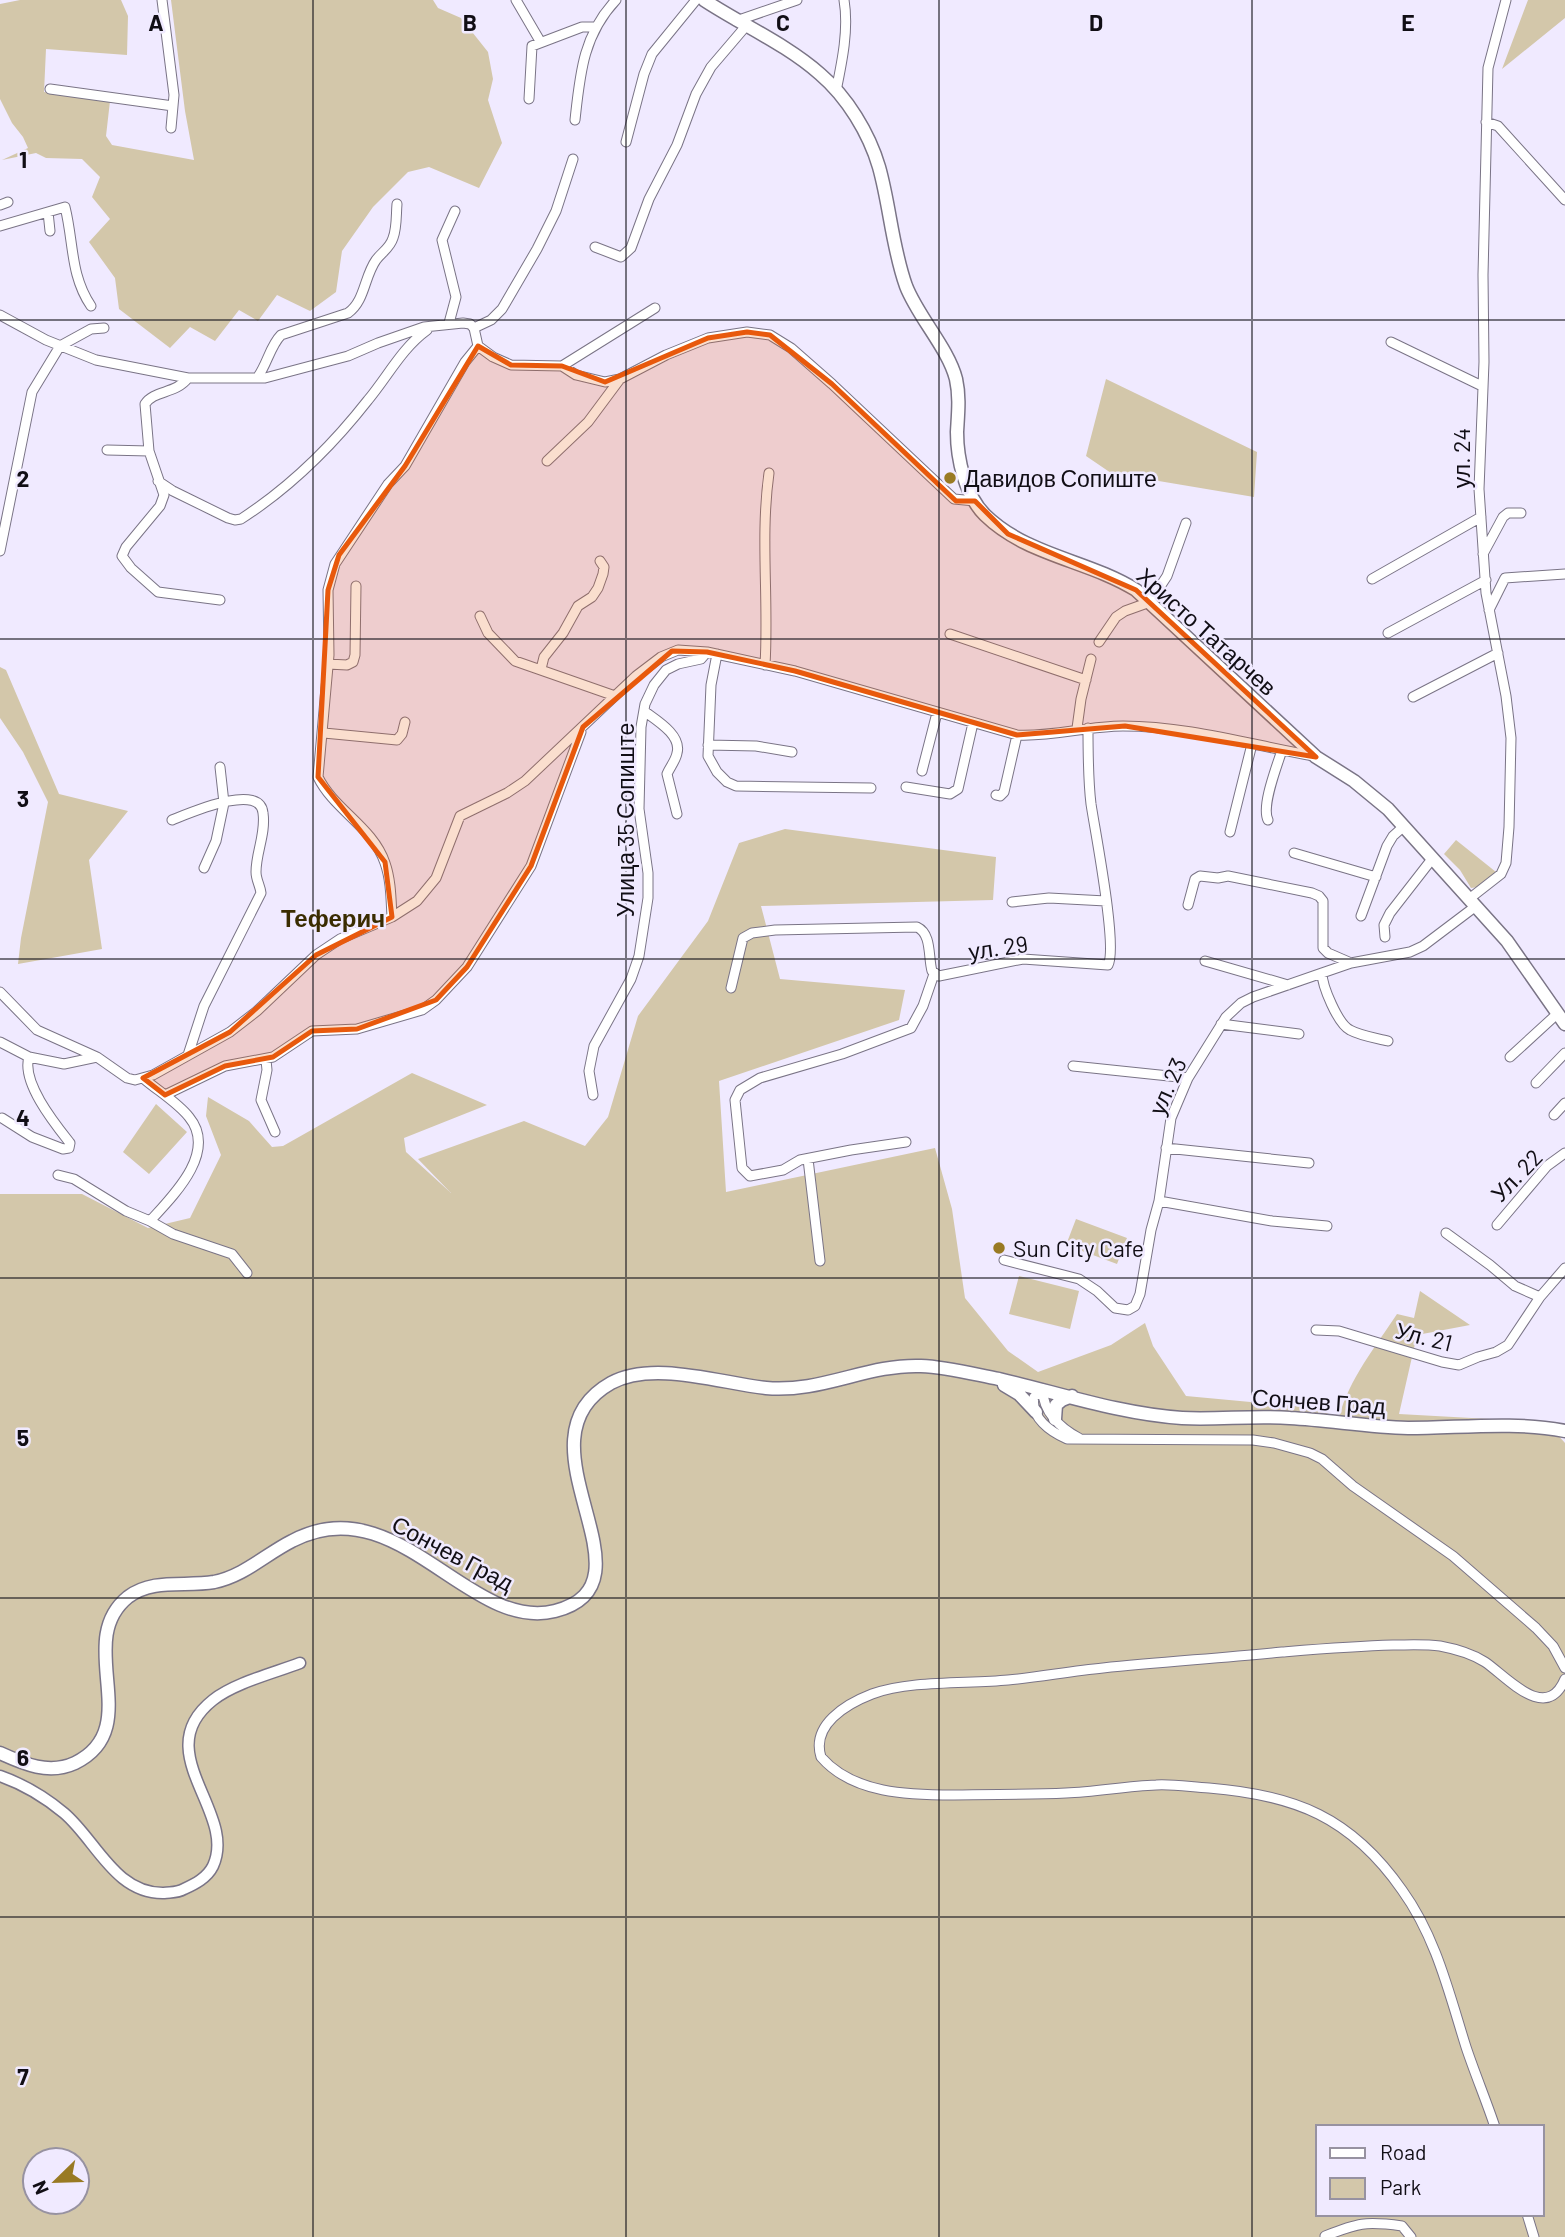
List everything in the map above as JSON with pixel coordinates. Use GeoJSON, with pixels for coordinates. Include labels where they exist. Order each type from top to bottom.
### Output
{"type":"FeatureCollection","features":[{"type":"Feature","properties":{"kind":"main road","name":"Христо Татарчев"},"geometry":{"type":"LineString","coordinates":[[704,0],[820,74],[855,115],[873,151],[906,287],[955,377],[959,408],[959,456],[966,481],[984,514],[1008,534],[1036,549],[1124,582],[1150,602],[1316,757],[1388,809],[1507,941],[1561,1019]]}},
{"type":"Feature","properties":{"kind":"main road","name":"Сончев Град"},"geometry":{"type":"LineString","coordinates":[[0,1753],[34,1767],[58,1769],[86,1757],[100,1743],[110,1712],[105,1638],[113,1613],[133,1594],[160,1584],[213,1582],[234,1576],[291,1541],[319,1530],[357,1529],[389,1540],[482,1595],[527,1614],[550,1612],[572,1605],[592,1584],[596,1571],[596,1552],[572,1454],[573,1430],[581,1412],[596,1393],[622,1378],[659,1373],[769,1388],[810,1388],[885,1368],[918,1366],[964,1371],[1125,1409],[1176,1418],[1286,1417],[1411,1428],[1504,1424],[1565,1431]]}},
{"type":"Feature","properties":{"kind":"main road"},"geometry":{"type":"LineString","coordinates":[[991,1378],[1019,1394],[1036,1412]]}},
{"type":"Feature","properties":{"kind":"main road"},"geometry":{"type":"LineString","coordinates":[[1055,1419],[1056,1405],[1072,1396]]}},
{"type":"Feature","properties":{"kind":"street"},"geometry":{"type":"LineString","coordinates":[[162,0],[172,66],[171,128]]}},
{"type":"Feature","properties":{"kind":"street"},"geometry":{"type":"LineString","coordinates":[[516,0],[540,41]]}},
{"type":"Feature","properties":{"kind":"street"},"geometry":{"type":"LineString","coordinates":[[575,120],[581,69],[594,27],[616,0]]}},
{"type":"Feature","properties":{"kind":"street"},"geometry":{"type":"LineString","coordinates":[[626,142],[652,54],[696,0]]}},
{"type":"Feature","properties":{"kind":"street"},"geometry":{"type":"LineString","coordinates":[[595,247],[621,257],[631,248],[649,200],[677,145],[690,106],[711,67],[741,23],[797,0]]}},
{"type":"Feature","properties":{"kind":"street"},"geometry":{"type":"LineString","coordinates":[[836,91],[843,51],[846,12],[844,0]]}},
{"type":"Feature","properties":{"kind":"street","name":"ул. 24"},"geometry":{"type":"LineString","coordinates":[[1472,903],[1495,880],[1506,863],[1510,827],[1511,738],[1489,610],[1481,517],[1488,68],[1506,0]]}},
{"type":"Feature","properties":{"kind":"street"},"geometry":{"type":"LineString","coordinates":[[529,99],[532,46],[582,27],[594,27]]}},
{"type":"Feature","properties":{"kind":"street"},"geometry":{"type":"LineString","coordinates":[[50,89],[173,106]]}},
{"type":"Feature","properties":{"kind":"street"},"geometry":{"type":"LineString","coordinates":[[1486,122],[1499,126],[1565,201]]}},
{"type":"Feature","properties":{"kind":"street"},"geometry":{"type":"LineString","coordinates":[[1,317],[96,360],[188,378],[257,378],[348,356],[378,342],[449,323],[463,323],[474,328],[491,320],[502,309],[525,270],[556,211],[573,159]]}},
{"type":"Feature","properties":{"kind":"street"},"geometry":{"type":"LineString","coordinates":[[257,378],[265,368],[281,335],[348,313],[357,307],[377,257],[390,245],[394,236],[397,204]]}},
{"type":"Feature","properties":{"kind":"street"},"geometry":{"type":"LineString","coordinates":[[0,226],[65,207],[74,269],[91,306]]}},
{"type":"Feature","properties":{"kind":"street"},"geometry":{"type":"LineString","coordinates":[[449,323],[456,297],[442,240],[455,211]]}},
{"type":"Feature","properties":{"kind":"street"},"geometry":{"type":"LineString","coordinates":[[48,212],[50,230]]}},
{"type":"Feature","properties":{"kind":"street"},"geometry":{"type":"LineString","coordinates":[[562,366],[655,308]]}},
{"type":"Feature","properties":{"kind":"street"},"geometry":{"type":"LineString","coordinates":[[158,481],[228,518],[240,519],[285,485],[318,455],[369,399],[404,350],[432,327]]}},
{"type":"Feature","properties":{"kind":"street"},"geometry":{"type":"LineString","coordinates":[[0,551],[29,402],[37,383],[60,346],[91,330],[104,328]]}},
{"type":"Feature","properties":{"kind":"street"},"geometry":{"type":"LineString","coordinates":[[474,328],[478,346],[493,357],[512,365],[562,366],[576,375],[595,381],[620,379],[708,338],[747,332],[770,335],[791,348],[832,384],[954,499],[975,501]]}},
{"type":"Feature","properties":{"kind":"street"},"geometry":{"type":"LineString","coordinates":[[1391,342],[1482,386]]}},
{"type":"Feature","properties":{"kind":"street"},"geometry":{"type":"LineString","coordinates":[[392,917],[391,889],[385,862],[375,845],[324,789],[318,777],[328,664],[328,590],[335,564],[388,484],[405,466],[465,362],[478,346]]}},
{"type":"Feature","properties":{"kind":"street"},"geometry":{"type":"LineString","coordinates":[[188,378],[178,389],[146,401],[144,411],[149,451],[164,495],[162,502],[123,552],[124,560],[153,588],[162,593],[220,600]]}},
{"type":"Feature","properties":{"kind":"street"},"geometry":{"type":"LineString","coordinates":[[547,461],[588,422],[620,379]]}},
{"type":"Feature","properties":{"kind":"street"},"geometry":{"type":"LineString","coordinates":[[107,450],[149,451]]}},
{"type":"Feature","properties":{"kind":"street"},"geometry":{"type":"LineString","coordinates":[[765,665],[767,603],[763,526],[769,473]]}},
{"type":"Feature","properties":{"kind":"street"},"geometry":{"type":"LineString","coordinates":[[1483,555],[1503,517],[1508,513],[1521,513]]}},
{"type":"Feature","properties":{"kind":"street"},"geometry":{"type":"LineString","coordinates":[[1372,579],[1481,517]]}},
{"type":"Feature","properties":{"kind":"street"},"geometry":{"type":"LineString","coordinates":[[1099,642],[1116,617],[1150,602],[1167,576],[1186,523]]}},
{"type":"Feature","properties":{"kind":"street"},"geometry":{"type":"LineString","coordinates":[[541,668],[544,657],[563,633],[578,606],[592,597],[598,588],[604,567],[600,561]]}},
{"type":"Feature","properties":{"kind":"street"},"geometry":{"type":"LineString","coordinates":[[1489,610],[1506,578],[1565,574]]}},
{"type":"Feature","properties":{"kind":"street"},"geometry":{"type":"LineString","coordinates":[[1388,633],[1486,580]]}},
{"type":"Feature","properties":{"kind":"street"},"geometry":{"type":"LineString","coordinates":[[328,664],[346,665],[353,662],[356,586]]}},
{"type":"Feature","properties":{"kind":"street"},"geometry":{"type":"LineString","coordinates":[[480,615],[488,633],[515,661],[615,696]]}},
{"type":"Feature","properties":{"kind":"street"},"geometry":{"type":"LineString","coordinates":[[950,635],[1086,680]]}},
{"type":"Feature","properties":{"kind":"street"},"geometry":{"type":"LineString","coordinates":[[0,992],[37,1030],[97,1057],[127,1078],[143,1079],[230,1032],[250,1017],[316,955],[356,931],[406,909],[429,889],[436,878],[460,816],[517,787],[615,696],[661,657],[678,650],[718,654],[795,671],[1017,735],[1048,736],[1077,728],[1125,726],[1194,733],[1316,757]]}},
{"type":"Feature","properties":{"kind":"street","name":"Улица 35 Сопиште"},"geometry":{"type":"LineString","coordinates":[[593,1095],[589,1071],[594,1046],[631,979],[639,956],[648,898],[648,873],[639,809],[641,727],[644,711],[654,685],[666,670],[678,664],[701,659],[706,652]]}},
{"type":"Feature","properties":{"kind":"street"},"geometry":{"type":"LineString","coordinates":[[1413,697],[1498,653]]}},
{"type":"Feature","properties":{"kind":"street"},"geometry":{"type":"LineString","coordinates":[[718,654],[711,685],[708,756],[716,772],[727,782],[736,786],[871,788]]}},
{"type":"Feature","properties":{"kind":"street"},"geometry":{"type":"LineString","coordinates":[[1077,728],[1091,659]]}},
{"type":"Feature","properties":{"kind":"street"},"geometry":{"type":"LineString","coordinates":[[644,711],[662,725],[677,746],[677,753],[667,774],[677,814]]}},
{"type":"Feature","properties":{"kind":"street"},"geometry":{"type":"LineString","coordinates":[[922,771],[937,713]]}},
{"type":"Feature","properties":{"kind":"street"},"geometry":{"type":"LineString","coordinates":[[324,733],[397,740],[402,734],[405,722]]}},
{"type":"Feature","properties":{"kind":"street"},"geometry":{"type":"LineString","coordinates":[[905,787],[950,794],[958,789],[972,723]]}},
{"type":"Feature","properties":{"kind":"street"},"geometry":{"type":"LineString","coordinates":[[164,1095],[225,1066],[266,1060],[312,1031],[357,1028],[422,1010],[436,1000],[453,985],[467,967],[531,866],[583,727]]}},
{"type":"Feature","properties":{"kind":"street","name":"ул. 29"},"geometry":{"type":"LineString","coordinates":[[934,974],[949,975],[1023,959],[1108,965],[1111,955],[1106,901],[1091,804],[1088,728]]}},
{"type":"Feature","properties":{"kind":"street"},"geometry":{"type":"LineString","coordinates":[[996,795],[1000,796],[1004,792],[1017,735]]}},
{"type":"Feature","properties":{"kind":"street"},"geometry":{"type":"LineString","coordinates":[[1230,832],[1252,744]]}},
{"type":"Feature","properties":{"kind":"street"},"geometry":{"type":"LineString","coordinates":[[708,746],[756,746],[792,752]]}},
{"type":"Feature","properties":{"kind":"street"},"geometry":{"type":"LineString","coordinates":[[1268,820],[1265,814],[1267,804],[1282,750]]}},
{"type":"Feature","properties":{"kind":"street"},"geometry":{"type":"LineString","coordinates":[[204,868],[216,841],[224,803],[219,767]]}},
{"type":"Feature","properties":{"kind":"street"},"geometry":{"type":"LineString","coordinates":[[172,820],[224,803],[253,799],[261,805],[264,824],[256,868],[261,893],[204,1006],[188,1055]]}},
{"type":"Feature","properties":{"kind":"street"},"geometry":{"type":"LineString","coordinates":[[1361,916],[1387,846],[1403,827]]}},
{"type":"Feature","properties":{"kind":"street"},"geometry":{"type":"LineString","coordinates":[[1294,853],[1376,877]]}},
{"type":"Feature","properties":{"kind":"street"},"geometry":{"type":"LineString","coordinates":[[1385,937],[1384,925],[1390,913],[1432,859]]}},
{"type":"Feature","properties":{"kind":"street"},"geometry":{"type":"LineString","coordinates":[[1188,905],[1195,879],[1200,876],[1228,876],[1312,893],[1323,901],[1323,948],[1351,963]]}},
{"type":"Feature","properties":{"kind":"street"},"geometry":{"type":"LineString","coordinates":[[1012,902],[1049,898],[1106,901]]}},
{"type":"Feature","properties":{"kind":"street","name":"ул. 23"},"geometry":{"type":"LineString","coordinates":[[1004,1259],[1079,1279],[1115,1308],[1128,1310],[1135,1306],[1139,1299],[1159,1201],[1171,1118],[1188,1078],[1232,1010],[1241,1003],[1322,972],[1351,963],[1410,952],[1423,946],[1472,903]]}},
{"type":"Feature","properties":{"kind":"street"},"geometry":{"type":"LineString","coordinates":[[731,988],[743,938],[752,933],[775,930],[917,927],[925,933],[930,968],[934,974],[923,1006],[911,1028],[842,1054],[760,1078],[737,1094],[742,1168],[750,1176],[783,1170],[800,1160],[906,1142]]}},
{"type":"Feature","properties":{"kind":"street"},"geometry":{"type":"LineString","coordinates":[[1205,961],[1289,985]]}},
{"type":"Feature","properties":{"kind":"street"},"geometry":{"type":"LineString","coordinates":[[1322,972],[1323,985],[1344,1026],[1352,1031],[1388,1041]]}},
{"type":"Feature","properties":{"kind":"street"},"geometry":{"type":"LineString","coordinates":[[1510,1057],[1561,1019]]}},
{"type":"Feature","properties":{"kind":"street"},"geometry":{"type":"LineString","coordinates":[[1221,1024],[1299,1034]]}},
{"type":"Feature","properties":{"kind":"street"},"geometry":{"type":"LineString","coordinates":[[0,1042],[29,1057],[64,1064],[97,1057]]}},
{"type":"Feature","properties":{"kind":"street"},"geometry":{"type":"LineString","coordinates":[[1536,1083],[1565,1053]]}},
{"type":"Feature","properties":{"kind":"street"},"geometry":{"type":"LineString","coordinates":[[2,1118],[32,1137],[63,1150],[70,1147],[70,1143],[52,1123],[29,1077],[26,1064],[29,1057]]}},
{"type":"Feature","properties":{"kind":"street"},"geometry":{"type":"LineString","coordinates":[[266,1060],[267,1070],[261,1100],[275,1132]]}},
{"type":"Feature","properties":{"kind":"street"},"geometry":{"type":"LineString","coordinates":[[1073,1066],[1188,1078]]}},
{"type":"Feature","properties":{"kind":"street"},"geometry":{"type":"LineString","coordinates":[[143,1079],[191,1119],[199,1147],[184,1181],[150,1221]]}},
{"type":"Feature","properties":{"kind":"street"},"geometry":{"type":"LineString","coordinates":[[1554,1115],[1565,1103]]}},
{"type":"Feature","properties":{"kind":"street"},"geometry":{"type":"LineString","coordinates":[[1166,1148],[1309,1163]]}},
{"type":"Feature","properties":{"kind":"street","name":"Ул. 22"},"geometry":{"type":"LineString","coordinates":[[1497,1224],[1547,1166],[1565,1153]]}},
{"type":"Feature","properties":{"kind":"street"},"geometry":{"type":"LineString","coordinates":[[808,1159],[820,1261]]}},
{"type":"Feature","properties":{"kind":"street"},"geometry":{"type":"LineString","coordinates":[[58,1175],[74,1179],[126,1211],[173,1234],[232,1254],[247,1273]]}},
{"type":"Feature","properties":{"kind":"street"},"geometry":{"type":"LineString","coordinates":[[1159,1201],[1272,1221],[1327,1226]]}},
{"type":"Feature","properties":{"kind":"street"},"geometry":{"type":"LineString","coordinates":[[1446,1233],[1515,1286],[1541,1297]]}},
{"type":"Feature","properties":{"kind":"street","name":"Ул. 21"},"geometry":{"type":"LineString","coordinates":[[1316,1330],[1339,1331],[1459,1365],[1508,1345],[1565,1268]]}},
{"type":"Feature","properties":{"kind":"street"},"geometry":{"type":"LineString","coordinates":[[1043,1389],[1034,1397],[1033,1406],[1036,1412],[1045,1425],[1060,1436],[1073,1440],[1252,1440],[1274,1443],[1322,1459],[1353,1486],[1453,1556],[1536,1628],[1553,1646],[1565,1668]]}},
{"type":"Feature","properties":{"kind":"street"},"geometry":{"type":"LineString","coordinates":[[1043,1389],[1045,1404],[1055,1419],[1065,1430],[1082,1440]]}},
{"type":"Feature","properties":{"kind":"street"},"geometry":{"type":"LineString","coordinates":[[1494,2125],[1466,2046],[1447,1980],[1412,1904],[1372,1854],[1326,1817],[1291,1801],[1265,1795],[1159,1784],[1068,1793],[932,1795],[887,1791],[855,1782],[836,1772],[821,1757],[820,1737],[834,1716],[847,1706],[874,1693],[891,1689],[982,1683],[1103,1668],[1342,1647],[1423,1645],[1454,1649],[1485,1662],[1531,1697],[1552,1695],[1565,1679]]}},
{"type":"Feature","properties":{"kind":"street"},"geometry":{"type":"LineString","coordinates":[[0,1776],[37,1794],[66,1814],[124,1880],[151,1893],[178,1892],[199,1882],[212,1869],[218,1850],[213,1822],[191,1770],[189,1744],[194,1720],[212,1700],[228,1690],[300,1662]]}},
{"type":"Feature","properties":{"kind":"street"},"geometry":{"type":"LineString","coordinates":[[1528,2216],[1534,2237]]}},
{"type":"Feature","properties":{"kind":"street"},"geometry":{"type":"LineString","coordinates":[[1325,2236],[1374,2221],[1402,2226],[1411,2237]]}},
{"type":"Feature","properties":{"kind":"highlighted area"},"geometry":{"type":"Polygon","coordinates":[[[747,332],[770,335],[832,384],[956,501],[975,501],[1008,534],[1136,590],[1316,757],[1125,726],[1017,735],[795,671],[707,652],[672,651],[583,727],[531,866],[467,967],[436,1000],[357,1029],[312,1031],[273,1057],[225,1066],[165,1095],[143,1078],[230,1032],[316,955],[392,917],[385,862],[318,777],[328,590],[339,555],[405,466],[478,346],[511,365],[562,366],[605,382],[708,338],[747,332]]]}},
{"type":"Feature","properties":{"kind":"green space"},"geometry":{"type":"Polygon","coordinates":[[[20,0],[121,0],[128,16],[127,55],[46,49],[44,92],[110,101],[106,136],[112,145],[194,160],[171,0],[433,0],[438,8],[461,18],[488,52],[493,79],[488,100],[502,143],[479,188],[429,167],[408,172],[373,207],[342,251],[336,292],[310,311],[277,295],[258,321],[239,310],[215,341],[190,327],[170,348],[119,309],[115,278],[89,242],[110,219],[92,197],[100,177],[82,159],[46,158],[36,153],[2,160],[28,148],[0,99],[0,4],[20,0]]]}},
{"type":"Feature","properties":{"kind":"green space"},"geometry":{"type":"Polygon","coordinates":[[[1528,0],[1565,0],[1565,18],[1502,69],[1528,0]]]}},
{"type":"Feature","properties":{"kind":"green space"},"geometry":{"type":"Polygon","coordinates":[[[1106,379],[1257,452],[1254,497],[1111,473],[1086,456],[1106,379]]]}},
{"type":"Feature","properties":{"kind":"green space"},"geometry":{"type":"Polygon","coordinates":[[[0,667],[6,670],[59,794],[128,811],[89,860],[102,949],[18,964],[48,802],[23,752],[0,718],[0,667]]]}},
{"type":"Feature","properties":{"kind":"green space"},"geometry":{"type":"Polygon","coordinates":[[[785,829],[996,857],[993,900],[761,906],[780,979],[905,990],[899,1020],[719,1081],[726,1192],[935,1148],[952,1209],[965,1298],[1008,1351],[1038,1372],[1111,1345],[1145,1323],[1153,1346],[1186,1396],[1306,1407],[1339,1417],[1356,1376],[1397,1314],[1414,1318],[1420,1291],[1470,1325],[1417,1335],[1399,1414],[1546,1422],[1565,1443],[1565,2237],[0,2237],[0,1194],[82,1194],[148,1228],[190,1218],[221,1155],[206,1116],[208,1097],[249,1121],[272,1147],[283,1146],[412,1073],[487,1105],[404,1138],[406,1152],[451,1193],[418,1159],[524,1121],[585,1146],[608,1117],[638,1016],[708,921],[739,843],[785,829]]]}},
{"type":"Feature","properties":{"kind":"green space"},"geometry":{"type":"Polygon","coordinates":[[[1456,840],[1496,872],[1478,887],[1471,888],[1460,870],[1444,854],[1456,840]]]}},
{"type":"Feature","properties":{"kind":"green space"},"geometry":{"type":"Polygon","coordinates":[[[156,1104],[187,1132],[149,1174],[123,1152],[156,1104]]]}},
{"type":"Feature","properties":{"kind":"green space"},"geometry":{"type":"Polygon","coordinates":[[[1076,1219],[1127,1238],[1117,1264],[1066,1245],[1076,1219]]]}},
{"type":"Feature","properties":{"kind":"green space"},"geometry":{"type":"Polygon","coordinates":[[[1019,1276],[1079,1291],[1070,1329],[1009,1314],[1019,1276]]]}},
{"type":"Feature","properties":{"kind":"place","name":"Давидов Сопиште"},"geometry":{"type":"Point","coordinates":[950,478]}},
{"type":"Feature","properties":{"kind":"place","name":"Sun City Cafe"},"geometry":{"type":"Point","coordinates":[999,1248]}},
{"type":"Feature","properties":{"kind":"district","name":"Теферич"},"geometry":{"type":"Point","coordinates":[333,917]}}]}
